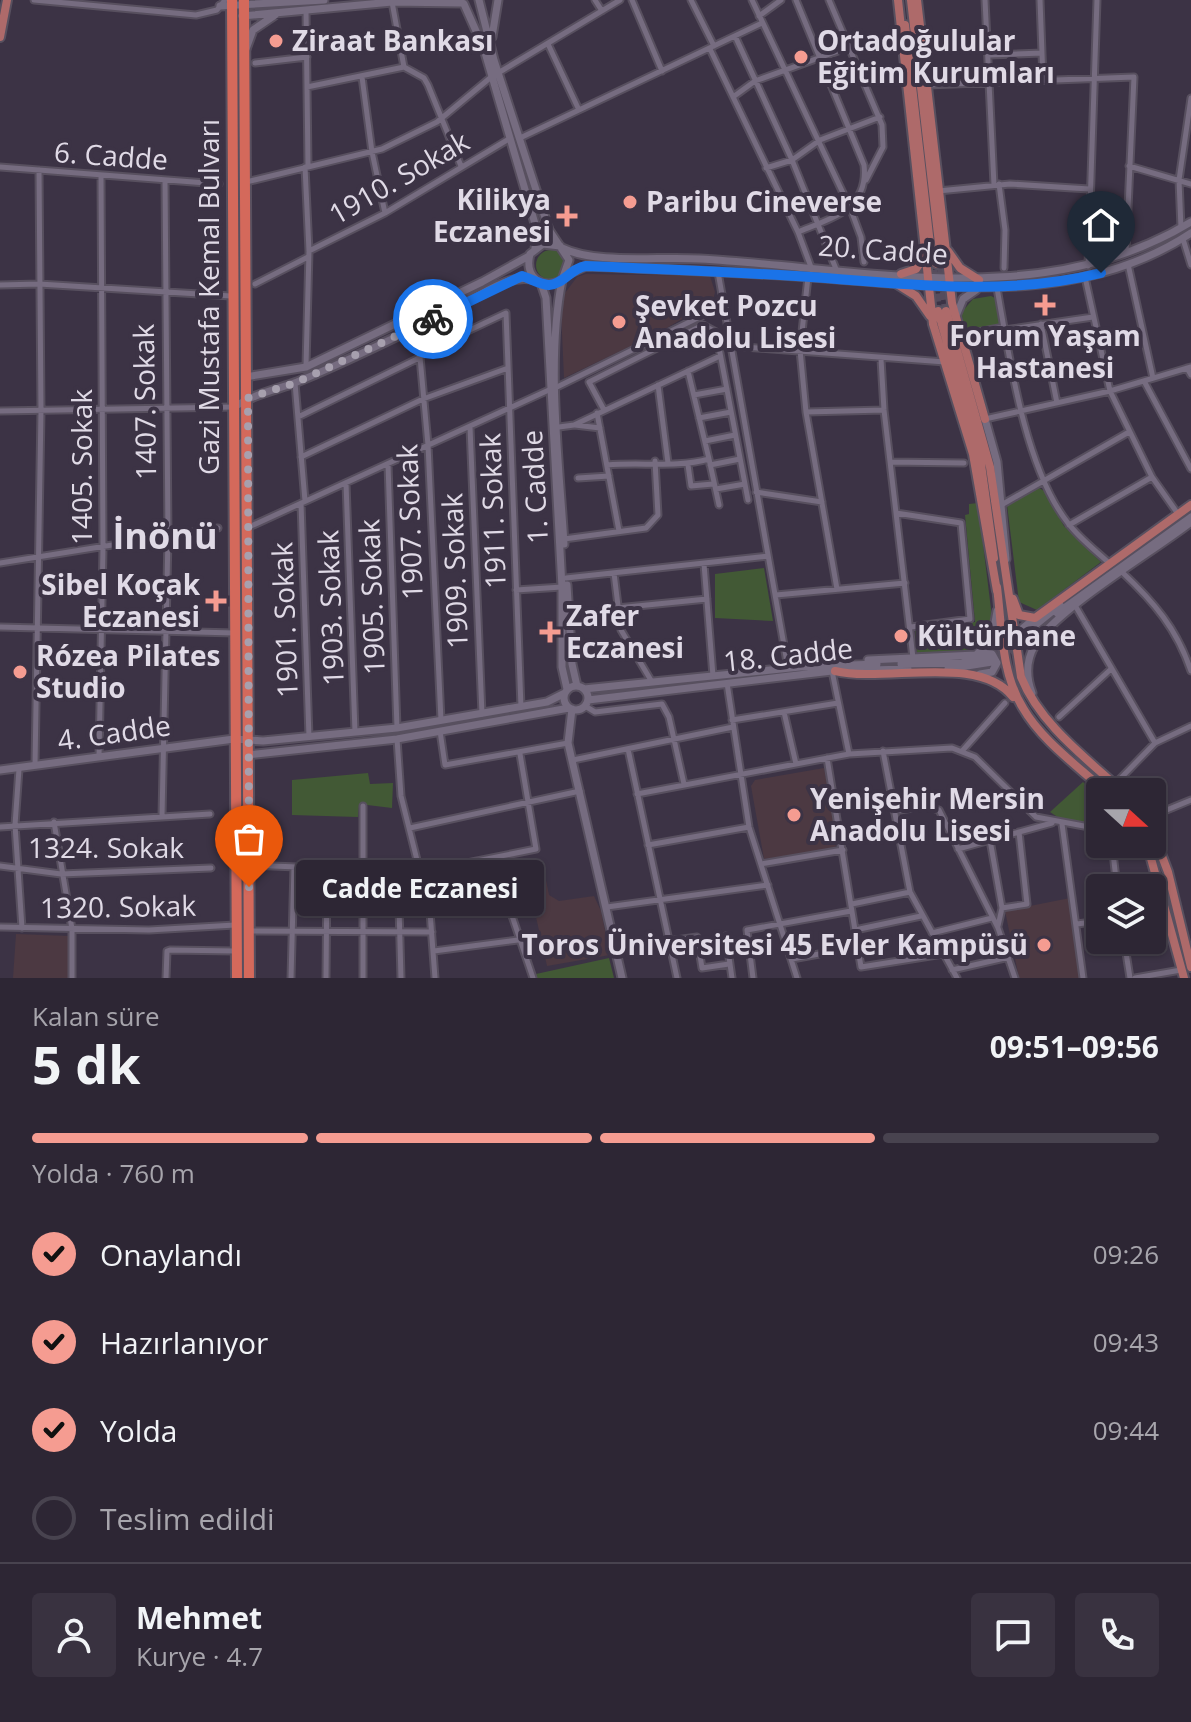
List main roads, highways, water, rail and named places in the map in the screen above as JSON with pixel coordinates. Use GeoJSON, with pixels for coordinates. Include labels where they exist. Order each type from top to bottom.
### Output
{"type":"FeatureCollection","features":[{"type":"Feature","properties":{"kind":"highway","name":"Gazi Mustafa Kemal Bulvarı"},"geometry":{"type":"LineString","coordinates":[[244,2],[249,978]]}},
{"type":"Feature","properties":{"kind":"highway","name":"Gazi Mustafa Kemal Bulvarı"},"geometry":{"type":"LineString","coordinates":[[227,3],[232,17],[231,296],[237,978]]}},
{"type":"Feature","properties":{"kind":"main road"},"geometry":{"type":"LineString","coordinates":[[900,0],[936,251],[949,278],[950,289],[933,324]]}},
{"type":"Feature","properties":{"kind":"main road"},"geometry":{"type":"LineString","coordinates":[[914,0],[936,251]]}},
{"type":"Feature","properties":{"kind":"main road"},"geometry":{"type":"LineString","coordinates":[[914,0],[938,191],[936,251],[927,276],[929,287],[942,309],[990,467],[1021,677],[1029,696],[1042,713],[1108,778]]}},
{"type":"Feature","properties":{"kind":"main road"},"geometry":{"type":"LineString","coordinates":[[0,37],[4,5]]}},
{"type":"Feature","properties":{"kind":"main road"},"geometry":{"type":"LineString","coordinates":[[901,274],[936,251]]}},
{"type":"Feature","properties":{"kind":"main road"},"geometry":{"type":"LineString","coordinates":[[936,251],[980,284]]}},
{"type":"Feature","properties":{"kind":"main road"},"geometry":{"type":"LineString","coordinates":[[897,284],[921,300],[933,324],[973,454],[1010,677],[1023,708]]}},
{"type":"Feature","properties":{"kind":"main road"},"geometry":{"type":"LineString","coordinates":[[942,309],[955,318],[985,419]]}},
{"type":"Feature","properties":{"kind":"main road"},"geometry":{"type":"LineString","coordinates":[[942,309],[980,457],[997,591]]}},
{"type":"Feature","properties":{"kind":"main road"},"geometry":{"type":"LineString","coordinates":[[1006,579],[1019,615],[1035,618],[1108,562],[1191,507]]}},
{"type":"Feature","properties":{"kind":"main road"},"geometry":{"type":"LineString","coordinates":[[834,671],[869,675],[980,674],[1004,685],[1045,735],[1091,778]]}},
{"type":"Feature","properties":{"kind":"main road"},"geometry":{"type":"LineString","coordinates":[[1152,858],[1188,965]]}},
{"type":"Feature","properties":{"kind":"main road"},"geometry":{"type":"LineString","coordinates":[[1163,858],[1188,965]]}},
{"type":"Feature","properties":{"kind":"tunnel"},"geometry":{"type":"LineString","coordinates":[[940,256],[946,311]]}},
{"type":"Feature","properties":{"kind":"tunnel"},"geometry":{"type":"LineString","coordinates":[[932,258],[938,311]]}},
{"type":"Feature","properties":{"kind":"tunnel"},"geometry":{"type":"LineString","coordinates":[[988,658],[1008,648],[1027,632]]}},
{"type":"Feature","properties":{"kind":"tunnel"},"geometry":{"type":"LineString","coordinates":[[992,662],[1010,655],[1031,635]]}},
{"type":"Feature","properties":{"kind":"place","name":"Ziraat Bankası"},"geometry":{"type":"Point","coordinates":[276,41]}},
{"type":"Feature","properties":{"kind":"place","name":"Ortadoğulular Eğitim Kurumları"},"geometry":{"type":"Point","coordinates":[801,57]}},
{"type":"Feature","properties":{"kind":"place","name":"Paribu Cineverse"},"geometry":{"type":"Point","coordinates":[630,202]}},
{"type":"Feature","properties":{"kind":"place","name":"Kilikya Eczanesi"},"geometry":{"type":"Point","coordinates":[567,216]}},
{"type":"Feature","properties":{"kind":"place","name":"Forum Yaşam Hastanesi"},"geometry":{"type":"Point","coordinates":[1045,305]}},
{"type":"Feature","properties":{"kind":"place","name":"Şevket Pozcu Anadolu Lisesi"},"geometry":{"type":"Point","coordinates":[619,322]}},
{"type":"Feature","properties":{"kind":"place","name":"Sibel Koçak Eczanesi"},"geometry":{"type":"Point","coordinates":[216,601]}},
{"type":"Feature","properties":{"kind":"place","name":"Zafer Eczanesi"},"geometry":{"type":"Point","coordinates":[550,632]}},
{"type":"Feature","properties":{"kind":"place","name":"Kültürhane"},"geometry":{"type":"Point","coordinates":[901,636]}},
{"type":"Feature","properties":{"kind":"place","name":"Rózea Pilates Studio"},"geometry":{"type":"Point","coordinates":[20,672]}},
{"type":"Feature","properties":{"kind":"place","name":"Yenişehir Mersin Anadolu Lisesi"},"geometry":{"type":"Point","coordinates":[794,815]}},
{"type":"Feature","properties":{"kind":"place","name":"Cadde Eczanesi"},"geometry":{"type":"Point","coordinates":[249,887]}},
{"type":"Feature","properties":{"kind":"place","name":"Toros Üniversitesi 45 Evler Kampüsü"},"geometry":{"type":"Point","coordinates":[1044,945]}},
{"type":"Feature","properties":{"kind":"district","name":"İnönü"},"geometry":{"type":"Point","coordinates":[165,536]}}]}
